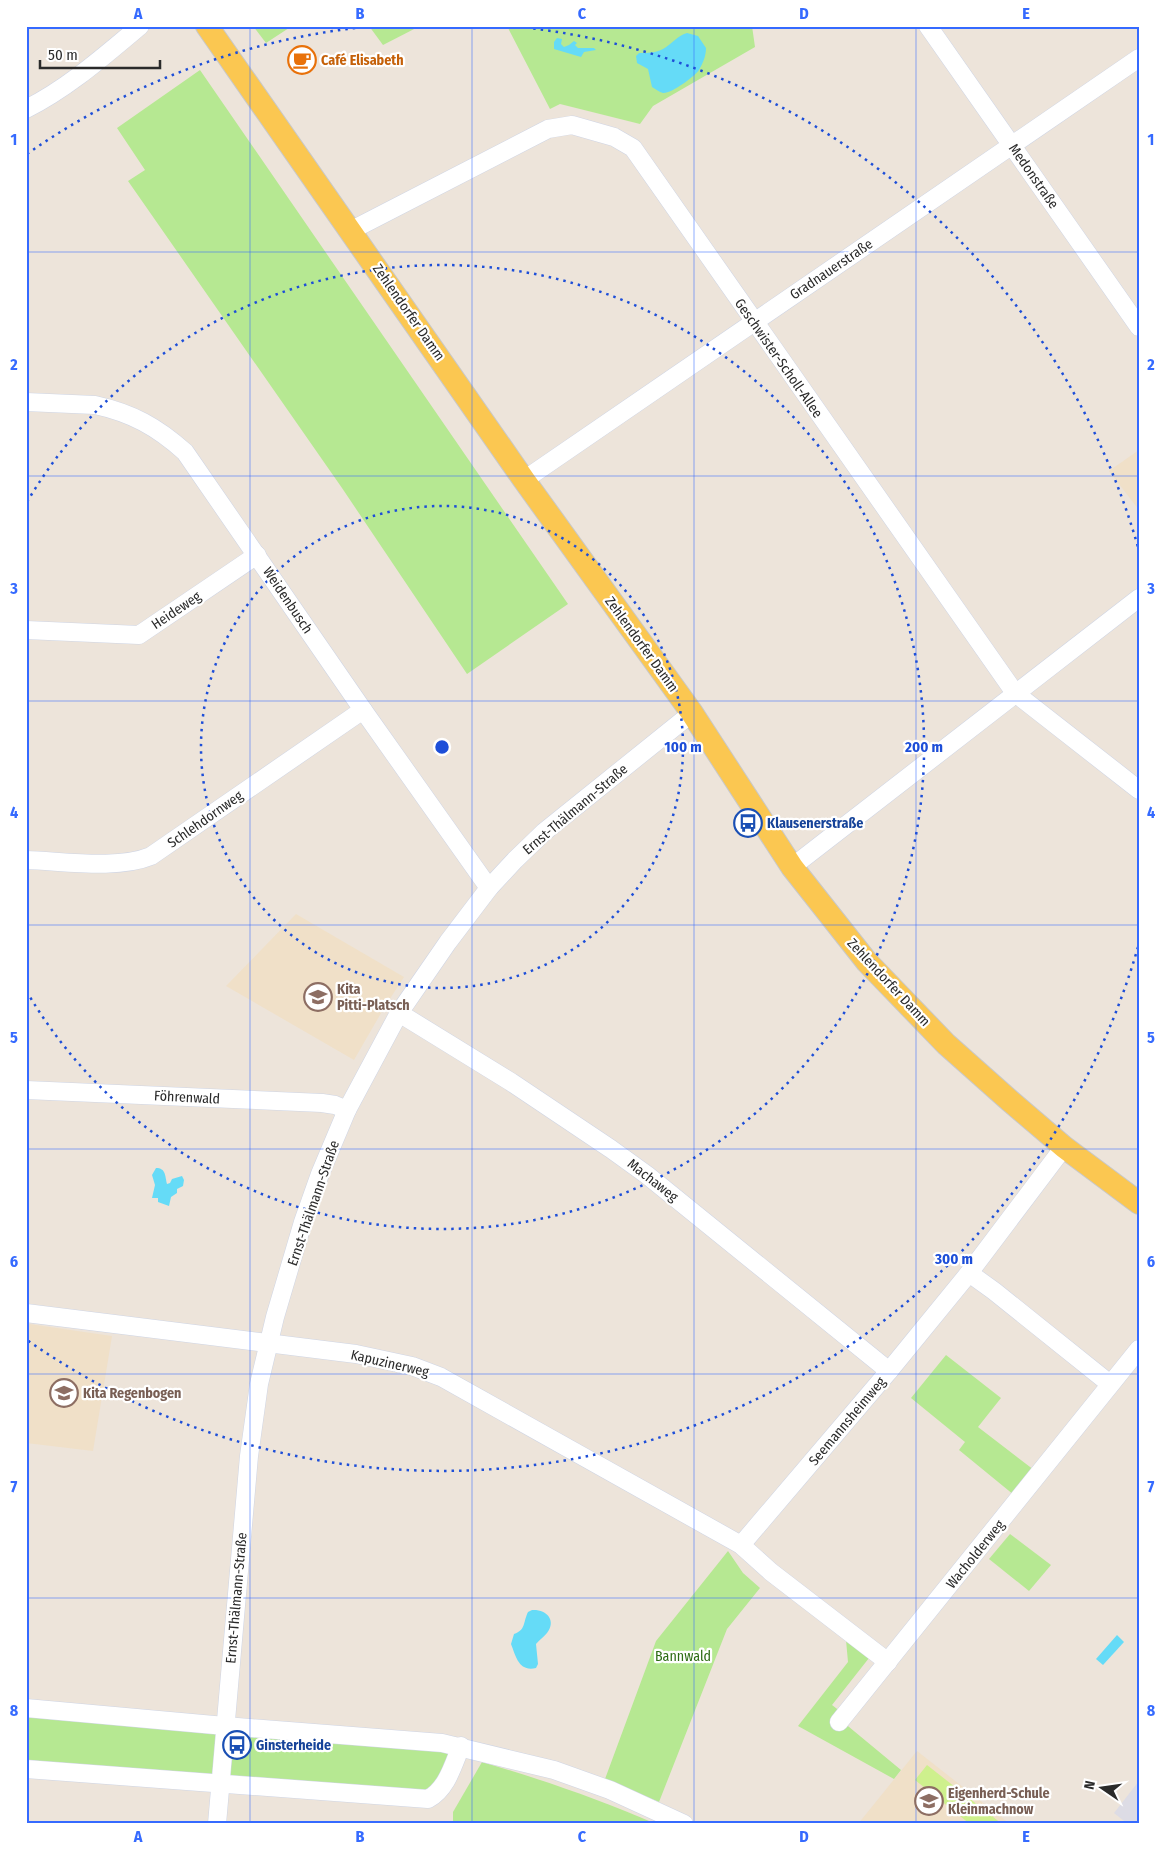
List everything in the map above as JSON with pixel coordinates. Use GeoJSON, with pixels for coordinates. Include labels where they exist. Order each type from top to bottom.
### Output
{"type":"FeatureCollection","features":[{"type":"Feature","properties":{"kind":"main road","name":"Zehlendorfer Damm"},"geometry":{"type":"LineString","coordinates":[[207,26],[352,230],[524,480],[692,713],[792,867],[866,962],[946,1044],[1009,1100],[1064,1146],[1139,1203]]}},
{"type":"Feature","properties":{"kind":"street"},"geometry":{"type":"LineString","coordinates":[[26,109],[40,102],[94,65],[140,26]]}},
{"type":"Feature","properties":{"kind":"street","name":"Medonstraße"},"geometry":{"type":"LineString","coordinates":[[928,26],[1139,327]]}},
{"type":"Feature","properties":{"kind":"street","name":"Gradnauerstraße"},"geometry":{"type":"LineString","coordinates":[[524,480],[1139,58]]}},
{"type":"Feature","properties":{"kind":"street","name":"Geschwister-Scholl-Allee"},"geometry":{"type":"LineString","coordinates":[[352,230],[548,129],[572,125],[614,137],[633,148],[1015,693],[1139,790]]}},
{"type":"Feature","properties":{"kind":"street","name":"Weidenbusch"},"geometry":{"type":"LineString","coordinates":[[26,402],[104,407],[138,418],[164,433],[185,452],[363,710],[489,888]]}},
{"type":"Feature","properties":{"kind":"street","name":"Heideweg"},"geometry":{"type":"LineString","coordinates":[[26,630],[139,635],[257,555]]}},
{"type":"Feature","properties":{"kind":"street"},"geometry":{"type":"LineString","coordinates":[[792,867],[1139,598]]}},
{"type":"Feature","properties":{"kind":"street","name":"Schlehdornweg"},"geometry":{"type":"LineString","coordinates":[[26,860],[112,863],[137,862],[151,856],[363,710]]}},
{"type":"Feature","properties":{"kind":"street","name":"Ernst-Thälmann-Straße"},"geometry":{"type":"LineString","coordinates":[[217,1824],[249,1456],[259,1384],[268,1342],[306,1214],[320,1174],[347,1110],[400,1013],[448,942],[489,888],[544,832],[692,713]]}},
{"type":"Feature","properties":{"kind":"street","name":"Machaweg"},"geometry":{"type":"LineString","coordinates":[[400,1013],[511,1082],[640,1170],[889,1371]]}},
{"type":"Feature","properties":{"kind":"street","name":"Föhrenwald"},"geometry":{"type":"LineString","coordinates":[[26,1090],[322,1103],[335,1105],[347,1110]]}},
{"type":"Feature","properties":{"kind":"street","name":"Seemannsheimweg"},"geometry":{"type":"LineString","coordinates":[[742,1545],[969,1273],[1064,1146]]}},
{"type":"Feature","properties":{"kind":"street"},"geometry":{"type":"LineString","coordinates":[[969,1273],[1110,1384]]}},
{"type":"Feature","properties":{"kind":"street","name":"Kapuzinerweg"},"geometry":{"type":"LineString","coordinates":[[26,1313],[268,1342],[380,1358],[412,1366],[442,1377],[742,1545]]}},
{"type":"Feature","properties":{"kind":"street","name":"Wacholderweg"},"geometry":{"type":"LineString","coordinates":[[839,1722],[1139,1349]]}},
{"type":"Feature","properties":{"kind":"street"},"geometry":{"type":"LineString","coordinates":[[742,1545],[772,1572],[888,1662]]}},
{"type":"Feature","properties":{"kind":"street"},"geometry":{"type":"LineString","coordinates":[[26,1708],[460,1746],[554,1770],[610,1790],[684,1824]]}},
{"type":"Feature","properties":{"kind":"street"},"geometry":{"type":"LineString","coordinates":[[26,1769],[428,1799],[437,1794],[448,1777],[460,1746]]}},
{"type":"Feature","properties":{"kind":"shaded area"},"geometry":{"type":"Polygon","coordinates":[[[1139,450],[1139,510],[1109,471],[1139,450]]]}},
{"type":"Feature","properties":{"kind":"shaded area","name":"Kita Pitti-Platsch"},"geometry":{"type":"Polygon","coordinates":[[[296,914],[404,977],[354,1060],[226,986],[296,914]]]}},
{"type":"Feature","properties":{"kind":"shaded area","name":"Kita Regenbogen"},"geometry":{"type":"Polygon","coordinates":[[[29,1324],[112,1336],[93,1451],[26,1443],[26,1343],[29,1324]]]}},
{"type":"Feature","properties":{"kind":"shaded area","name":"Eigenherd-Schule Kleinmachnow"},"geometry":{"type":"Polygon","coordinates":[[[917,1751],[1010,1824],[858,1824],[917,1751]]]}},
{"type":"Feature","properties":{"kind":"shaded area"},"geometry":{"type":"Polygon","coordinates":[[[1139,1781],[1139,1824],[1128,1824],[1114,1813],[1139,1781]]]}},
{"type":"Feature","properties":{"kind":"green space"},"geometry":{"type":"Polygon","coordinates":[[[253,26],[292,26],[266,43],[253,26]]]}},
{"type":"Feature","properties":{"kind":"green space"},"geometry":{"type":"Polygon","coordinates":[[[369,26],[420,26],[383,45],[369,26]]]}},
{"type":"Feature","properties":{"kind":"green space"},"geometry":{"type":"Polygon","coordinates":[[[507,26],[752,26],[755,47],[653,106],[640,124],[560,104],[550,109],[507,26]]]}},
{"type":"Feature","properties":{"kind":"green space"},"geometry":{"type":"Polygon","coordinates":[[[200,70],[568,604],[467,674],[342,488],[128,181],[145,170],[117,128],[200,70]]]}},
{"type":"Feature","properties":{"kind":"green space"},"geometry":{"type":"Polygon","coordinates":[[[946,1355],[1001,1398],[978,1427],[1034,1470],[1014,1495],[959,1450],[965,1442],[911,1398],[946,1355]]]}},
{"type":"Feature","properties":{"kind":"green space"},"geometry":{"type":"Polygon","coordinates":[[[1010,1534],[1051,1565],[1029,1591],[989,1559],[1010,1534]]]}},
{"type":"Feature","properties":{"kind":"green space","name":"Bannwald"},"geometry":{"type":"Polygon","coordinates":[[[728,1551],[743,1573],[760,1588],[727,1629],[659,1802],[605,1779],[656,1641],[728,1551]]]}},
{"type":"Feature","properties":{"kind":"green space"},"geometry":{"type":"Polygon","coordinates":[[[846,1640],[869,1658],[832,1705],[841,1712],[837,1717],[901,1770],[894,1779],[798,1726],[848,1662],[846,1640]]]}},
{"type":"Feature","properties":{"kind":"green space"},"geometry":{"type":"Polygon","coordinates":[[[26,1708],[461,1746],[437,1794],[26,1769],[26,1708]]]}},
{"type":"Feature","properties":{"kind":"green space"},"geometry":{"type":"Polygon","coordinates":[[[482,1762],[570,1790],[656,1824],[453,1824],[453,1812],[482,1762]]]}},
{"type":"Feature","properties":{"kind":"green space"},"geometry":{"type":"Polygon","coordinates":[[[927,1765],[1002,1824],[970,1824],[915,1780],[927,1765]]]}},
{"type":"Feature","properties":{"kind":"water"},"geometry":{"type":"Polygon","coordinates":[[[687,33],[698,36],[706,48],[703,62],[699,70],[688,81],[667,93],[662,93],[652,87],[648,69],[637,63],[636,56],[639,53],[660,50],[687,33]]]}},
{"type":"Feature","properties":{"kind":"water"},"geometry":{"type":"Polygon","coordinates":[[[557,38],[562,39],[561,44],[564,47],[574,41],[577,43],[575,45],[578,48],[594,48],[596,50],[584,52],[581,57],[554,49],[554,42],[557,38]]]}},
{"type":"Feature","properties":{"kind":"water"},"geometry":{"type":"Polygon","coordinates":[[[156,1168],[162,1169],[167,1184],[172,1179],[182,1176],[184,1180],[183,1186],[177,1189],[177,1193],[171,1197],[169,1206],[158,1202],[158,1198],[152,1198],[155,1185],[152,1175],[156,1168]]]}},
{"type":"Feature","properties":{"kind":"water"},"geometry":{"type":"Polygon","coordinates":[[[532,1610],[546,1613],[551,1624],[547,1633],[536,1644],[538,1664],[536,1668],[530,1669],[522,1666],[511,1644],[514,1634],[521,1630],[528,1612],[532,1610]]]}},
{"type":"Feature","properties":{"kind":"water"},"geometry":{"type":"Polygon","coordinates":[[[1117,1635],[1124,1642],[1103,1665],[1096,1659],[1117,1635]]]}},
{"type":"Feature","properties":{"kind":"place","name":"Café Elisabeth"},"geometry":{"type":"Point","coordinates":[302,60]}},
{"type":"Feature","properties":{"kind":"place","name":"Klausenerstraße"},"geometry":{"type":"Point","coordinates":[748,823]}},
{"type":"Feature","properties":{"kind":"place","name":"Kita Pitti-Platsch"},"geometry":{"type":"Point","coordinates":[318,997]}},
{"type":"Feature","properties":{"kind":"place","name":"Kita Regenbogen"},"geometry":{"type":"Point","coordinates":[64,1393]}},
{"type":"Feature","properties":{"kind":"place","name":"Ginsterheide"},"geometry":{"type":"Point","coordinates":[237,1745]}},
{"type":"Feature","properties":{"kind":"place","name":"Eigenherd-Schule Kleinmachnow"},"geometry":{"type":"Point","coordinates":[929,1801]}}]}
